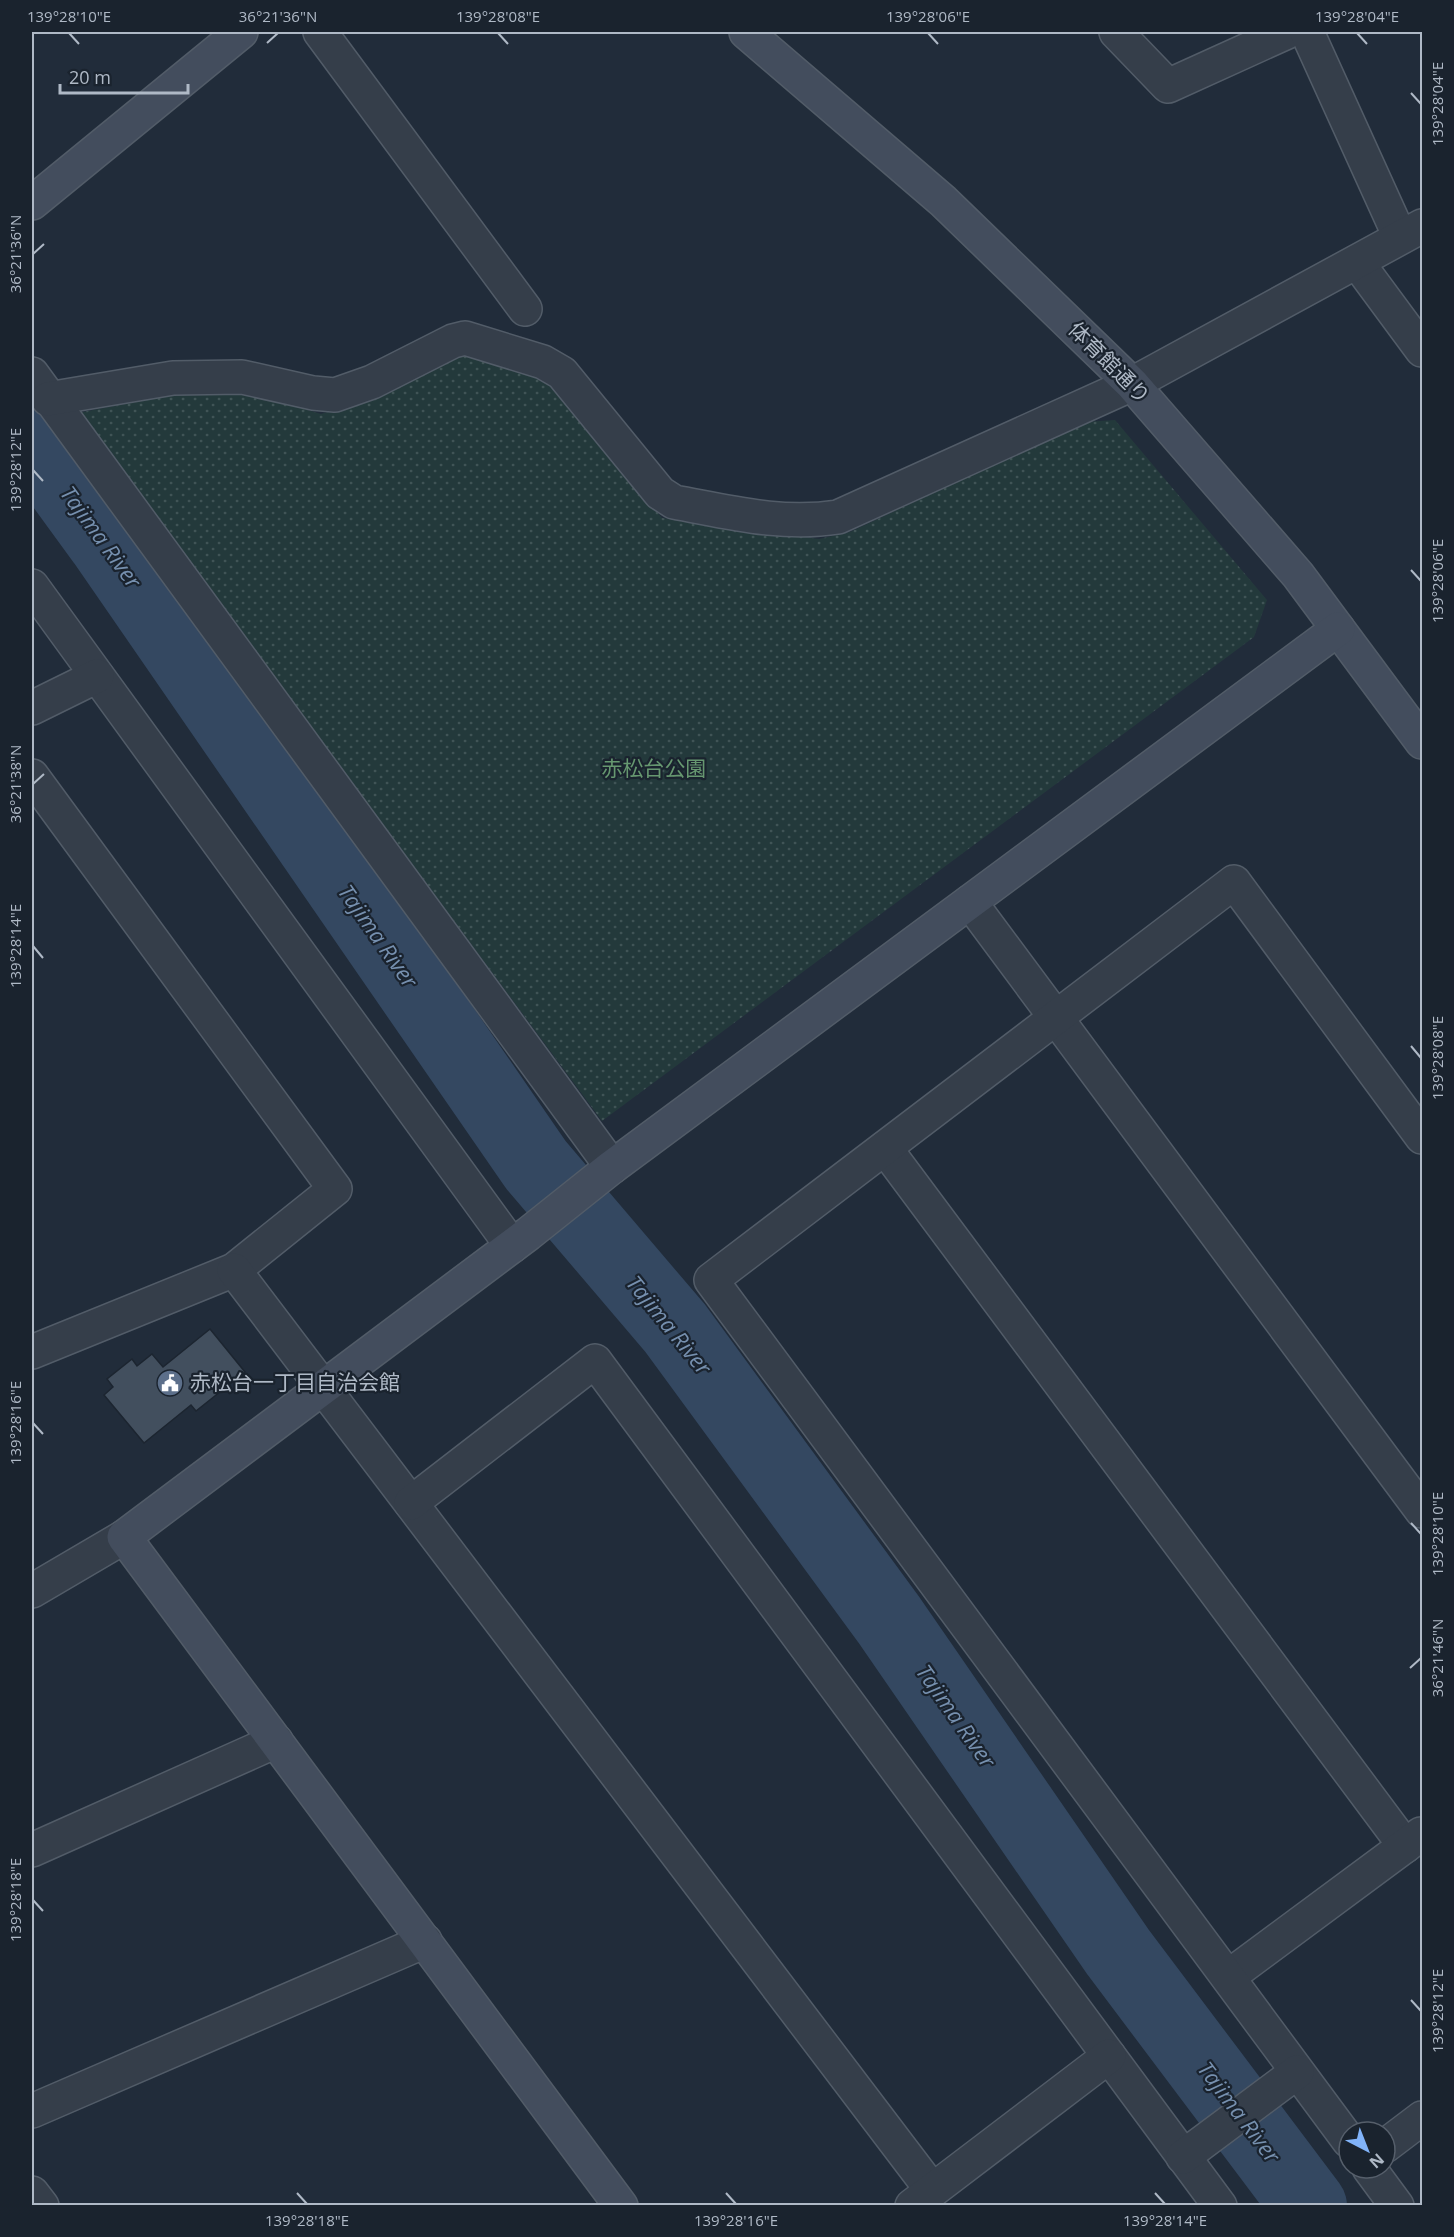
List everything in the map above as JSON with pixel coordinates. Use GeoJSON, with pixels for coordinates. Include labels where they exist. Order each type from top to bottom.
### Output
{"type":"FeatureCollection","features":[{"type":"Feature","properties":{"kind":"street"},"geometry":{"type":"LineString","coordinates":[[32,202],[241,32]]}},
{"type":"Feature","properties":{"kind":"street"},"geometry":{"type":"LineString","coordinates":[[320,32],[525,309]]}},
{"type":"Feature","properties":{"kind":"street","name":"体育館通り"},"geometry":{"type":"LineString","coordinates":[[746,32],[943,201],[1132,384],[1255,523],[1422,742]]}},
{"type":"Feature","properties":{"kind":"street"},"geometry":{"type":"LineString","coordinates":[[1116,32],[1168,86],[1287,32]]}},
{"type":"Feature","properties":{"kind":"street"},"geometry":{"type":"LineString","coordinates":[[40,387],[172,378],[242,377],[313,393],[335,395],[372,382],[453,341],[465,338],[543,362],[562,373],[660,493],[674,502],[778,521],[807,522],[838,517],[1132,384],[1411,231],[1307,32]]}},
{"type":"Feature","properties":{"kind":"street"},"geometry":{"type":"LineString","coordinates":[[1357,262],[1422,350]]}},
{"type":"Feature","properties":{"kind":"street"},"geometry":{"type":"LineString","coordinates":[[40,387],[607,1172]]}},
{"type":"Feature","properties":{"kind":"street"},"geometry":{"type":"LineString","coordinates":[[32,586],[520,1240]]}},
{"type":"Feature","properties":{"kind":"street"},"geometry":{"type":"LineString","coordinates":[[32,1592],[124,1537],[607,1172],[1338,629]]}},
{"type":"Feature","properties":{"kind":"street"},"geometry":{"type":"LineString","coordinates":[[32,708],[97,676]]}},
{"type":"Feature","properties":{"kind":"street"},"geometry":{"type":"LineString","coordinates":[[32,776],[335,1189],[234,1270],[32,1352]]}},
{"type":"Feature","properties":{"kind":"street"},"geometry":{"type":"LineString","coordinates":[[1337,2125],[711,1280],[1234,882],[1422,1137]]}},
{"type":"Feature","properties":{"kind":"street"},"geometry":{"type":"LineString","coordinates":[[970,902],[1422,1510]]}},
{"type":"Feature","properties":{"kind":"street"},"geometry":{"type":"LineString","coordinates":[[885,1148],[1414,1840],[1228,1977]]}},
{"type":"Feature","properties":{"kind":"street"},"geometry":{"type":"LineString","coordinates":[[234,1270],[411,1503],[922,2198],[1109,2056]]}},
{"type":"Feature","properties":{"kind":"street"},"geometry":{"type":"LineString","coordinates":[[411,1503],[595,1361],[1220,2205]]}},
{"type":"Feature","properties":{"kind":"street"},"geometry":{"type":"LineString","coordinates":[[124,1537],[621,2205]]}},
{"type":"Feature","properties":{"kind":"street"},"geometry":{"type":"LineString","coordinates":[[32,1850],[276,1741]]}},
{"type":"Feature","properties":{"kind":"street"},"geometry":{"type":"LineString","coordinates":[[32,2111],[425,1941]]}},
{"type":"Feature","properties":{"kind":"street"},"geometry":{"type":"LineString","coordinates":[[1183,2157],[1297,2072]]}},
{"type":"Feature","properties":{"kind":"street"},"geometry":{"type":"LineString","coordinates":[[1397,2137],[1422,2118]]}},
{"type":"Feature","properties":{"kind":"street"},"geometry":{"type":"LineString","coordinates":[[1378,2180],[1396,2205]]}},
{"type":"Feature","properties":{"kind":"street"},"geometry":{"type":"LineString","coordinates":[[32,2193],[42,2205]]}},
{"type":"Feature","properties":{"kind":"green space","name":"赤松台公園"},"geometry":{"type":"Polygon","coordinates":[[[468,352],[545,376],[662,518],[819,539],[850,532],[1085,422],[1115,420],[1267,600],[1254,637],[602,1121],[78,413],[176,394],[250,392],[321,414],[386,394],[468,352]]]}},
{"type":"Feature","properties":{"kind":"building","name":"赤松台一丁目自治会館"},"geometry":{"type":"Polygon","coordinates":[[[210,1329],[245,1372],[196,1411],[191,1405],[144,1443],[104,1395],[113,1387],[107,1379],[132,1359],[137,1366],[152,1354],[163,1367],[210,1329]]]}},
{"type":"Feature","properties":{"kind":"waterway","name":"Tajima River"},"geometry":{"type":"LineString","coordinates":[[32,441],[105,541],[536,1165],[675,1328],[889,1620],[1118,1952],[1309,2206]]}},
{"type":"Feature","properties":{"kind":"place","name":"赤松台一丁目自治会館"},"geometry":{"type":"Point","coordinates":[170,1383]}}]}
